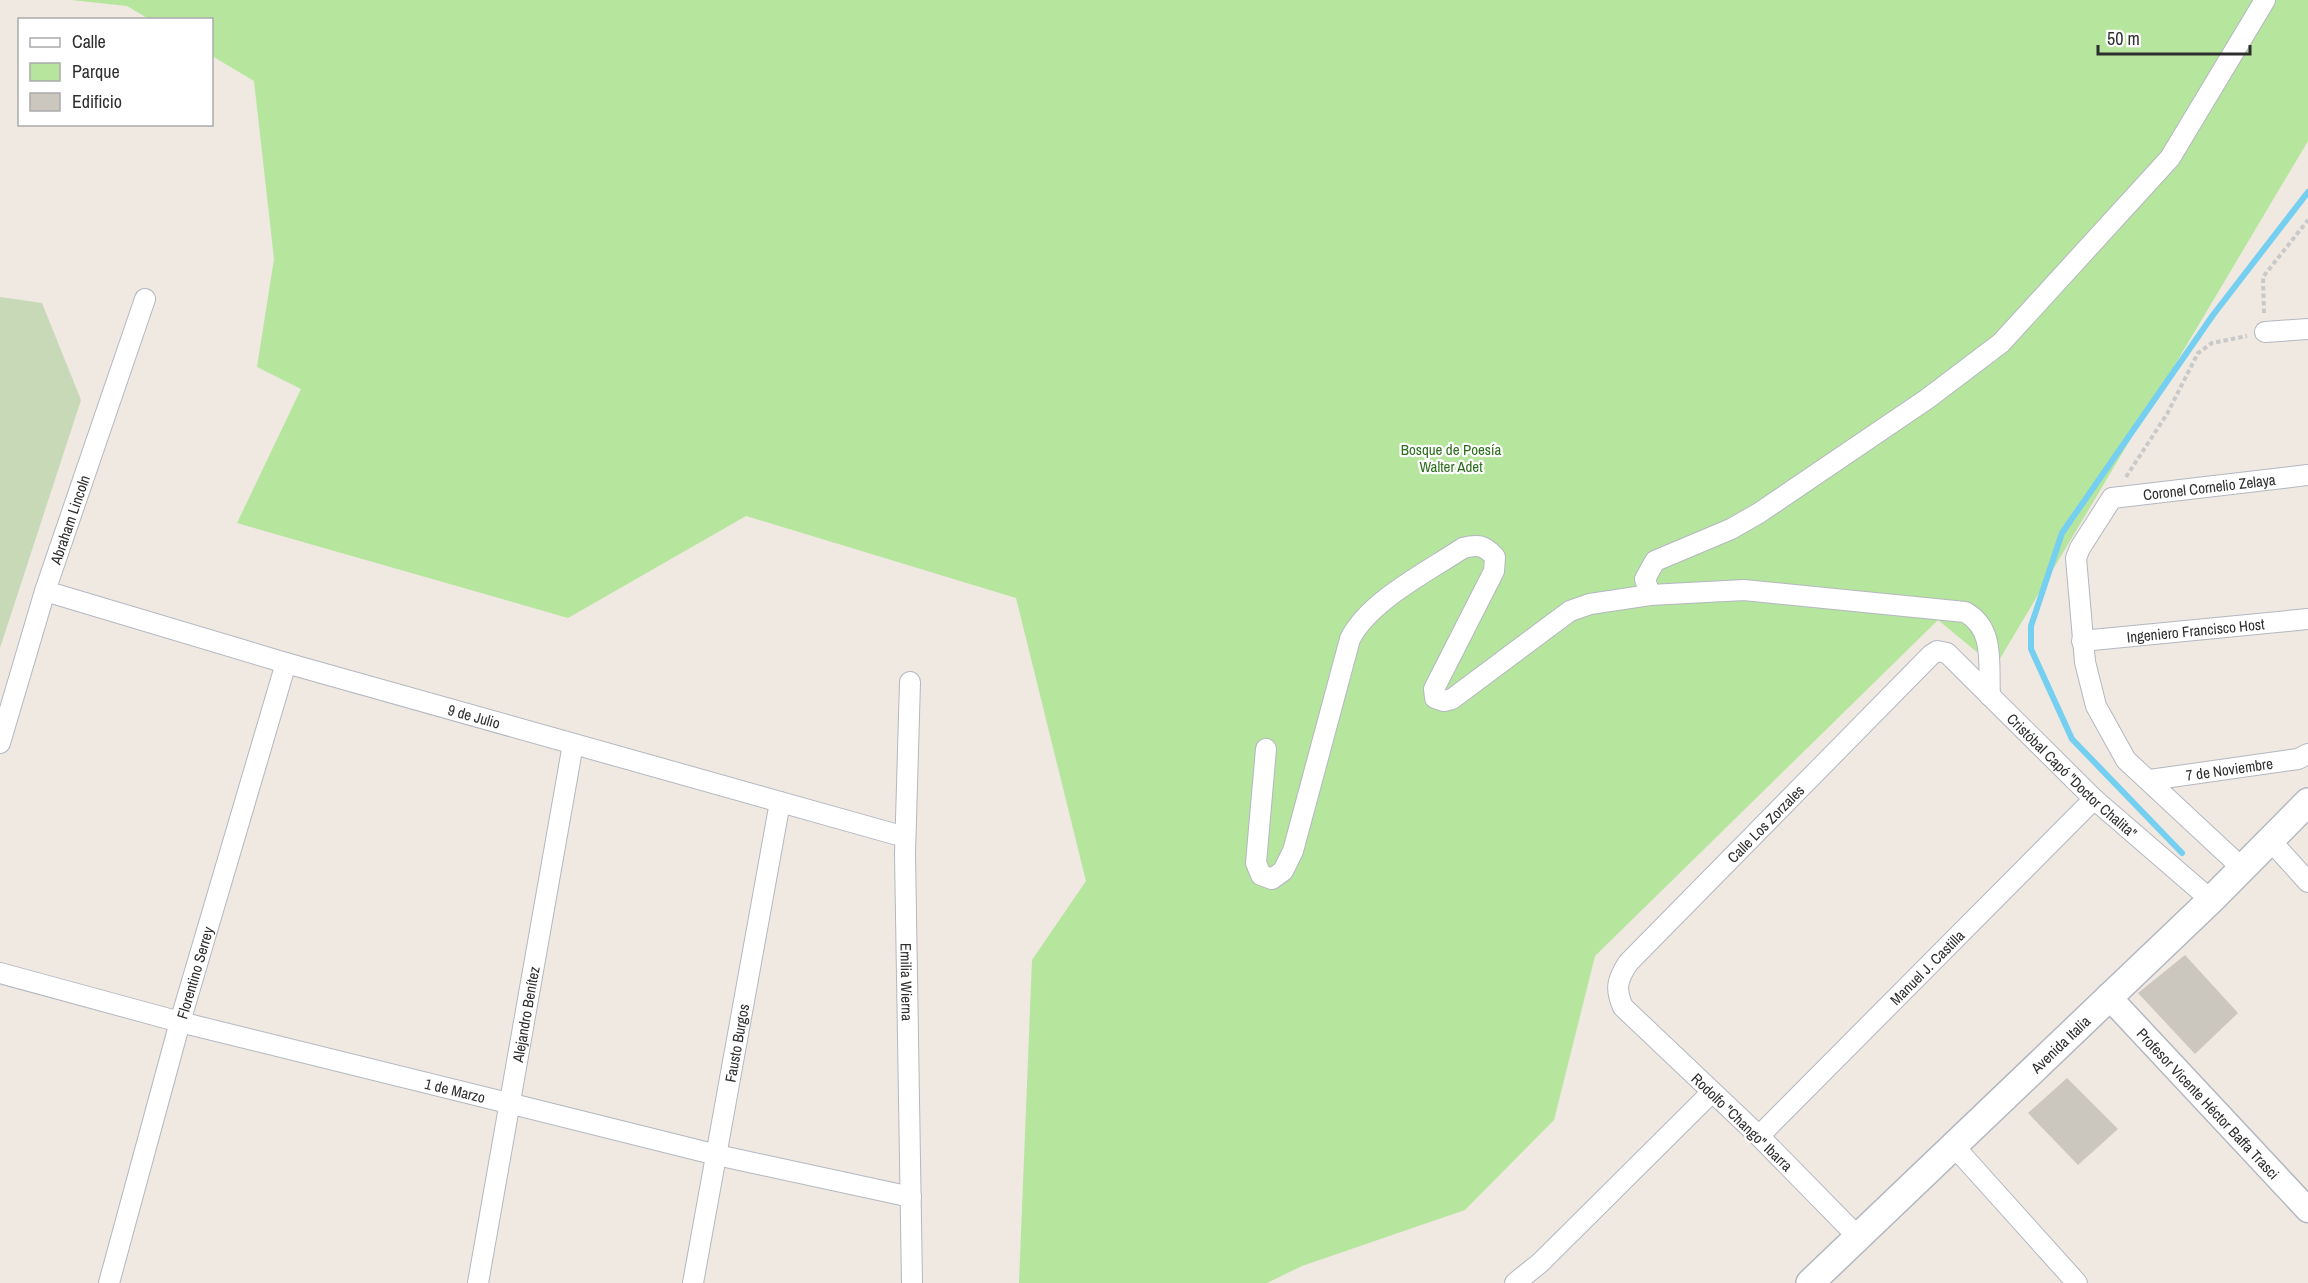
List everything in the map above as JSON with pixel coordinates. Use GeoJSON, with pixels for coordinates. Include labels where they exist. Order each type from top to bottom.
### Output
{"type":"FeatureCollection","features":[{"type":"Feature","properties":{"kind":"main road","name":"Avenida Italia"},"geometry":{"type":"LineString","coordinates":[[1810,1283],[2211,900],[2308,802]]}},
{"type":"Feature","properties":{"kind":"street"},"geometry":{"type":"LineString","coordinates":[[1650,595],[1645,579],[1654,561],[1731,529],[1759,513],[1927,399],[2001,343],[2170,158],[2265,0]]}},
{"type":"Feature","properties":{"kind":"street","name":"Abraham Lincoln"},"geometry":{"type":"LineString","coordinates":[[0,743],[45,591],[145,299]]}},
{"type":"Feature","properties":{"kind":"street"},"geometry":{"type":"LineString","coordinates":[[2265,332],[2308,329]]}},
{"type":"Feature","properties":{"kind":"street","name":"Coronel Cornelio Zelaya"},"geometry":{"type":"LineString","coordinates":[[2112,498],[2308,475]]}},
{"type":"Feature","properties":{"kind":"street"},"geometry":{"type":"LineString","coordinates":[[2112,498],[2076,558],[2087,679],[2104,724],[2126,760],[2242,868]]}},
{"type":"Feature","properties":{"kind":"street"},"geometry":{"type":"LineString","coordinates":[[1266,748],[1256,863],[1261,874],[1272,879],[1289,863],[1350,639],[1357,626],[1370,611],[1462,548],[1477,544],[1485,547],[1495,557],[1494,571],[1434,689],[1435,698],[1444,701],[1452,699],[1570,611],[1590,604],[1650,595],[1770,591],[1965,612],[1977,619],[1986,632],[1990,696]]}},
{"type":"Feature","properties":{"kind":"street","name":"9 de Julio"},"geometry":{"type":"LineString","coordinates":[[45,591],[286,663],[905,837]]}},
{"type":"Feature","properties":{"kind":"street","name":"Ingeniero Francisco Host"},"geometry":{"type":"LineString","coordinates":[[2082,641],[2308,619]]}},
{"type":"Feature","properties":{"kind":"street","name":"Cristóbal Capó \"Doctor Chalita\""},"geometry":{"type":"LineString","coordinates":[[1937,651],[1947,653],[2094,799],[2211,900]]}},
{"type":"Feature","properties":{"kind":"street","name":"Calle Los Zorzales"},"geometry":{"type":"LineString","coordinates":[[1623,1007],[1617,994],[1617,983],[1628,963],[1937,651]]}},
{"type":"Feature","properties":{"kind":"street","name":"Florentino Serrey"},"geometry":{"type":"LineString","coordinates":[[109,1283],[180,1022],[286,663]]}},
{"type":"Feature","properties":{"kind":"street","name":"Emilia Wierna"},"geometry":{"type":"LineString","coordinates":[[910,682],[905,837],[912,1283]]}},
{"type":"Feature","properties":{"kind":"street","name":"Alejandro Benítez"},"geometry":{"type":"LineString","coordinates":[[478,1283],[573,744]]}},
{"type":"Feature","properties":{"kind":"street","name":"7 de Noviembre"},"geometry":{"type":"LineString","coordinates":[[2150,780],[2298,759],[2308,754]]}},
{"type":"Feature","properties":{"kind":"street","name":"Manuel J. Castilla"},"geometry":{"type":"LineString","coordinates":[[1759,1136],[2094,799]]}},
{"type":"Feature","properties":{"kind":"street","name":"Fausto Burgos"},"geometry":{"type":"LineString","coordinates":[[693,1283],[780,802]]}},
{"type":"Feature","properties":{"kind":"street"},"geometry":{"type":"LineString","coordinates":[[2270,840],[2308,882]]}},
{"type":"Feature","properties":{"kind":"street","name":"1 de Marzo"},"geometry":{"type":"LineString","coordinates":[[0,973],[180,1022],[717,1155],[911,1197]]}},
{"type":"Feature","properties":{"kind":"street","name":"Profesor Vicente Héctor Baffa Trasci"},"geometry":{"type":"LineString","coordinates":[[2108,996],[2308,1210]]}},
{"type":"Feature","properties":{"kind":"street","name":"Rodolfo \"Chango\" Ibarra"},"geometry":{"type":"LineString","coordinates":[[1623,1007],[1759,1136],[1859,1238]]}},
{"type":"Feature","properties":{"kind":"street"},"geometry":{"type":"LineString","coordinates":[[1515,1283],[1540,1263],[1712,1092]]}},
{"type":"Feature","properties":{"kind":"street"},"geometry":{"type":"LineString","coordinates":[[1953,1145],[2077,1283]]}},
{"type":"Feature","properties":{"kind":"path"},"geometry":{"type":"LineString","coordinates":[[2112,498],[2167,414],[2198,353],[2212,343],[2265,332],[2263,277],[2308,220]]}},
{"type":"Feature","properties":{"kind":"green space","name":"Bosque de Poesía Walter Adet"},"geometry":{"type":"Polygon","coordinates":[[[71,0],[2308,0],[2308,141],[1995,667],[1938,620],[1595,956],[1554,1120],[1465,1210],[1302,1266],[1267,1283],[1019,1283],[1032,960],[1086,881],[1016,598],[746,516],[568,618],[237,523],[301,389],[257,367],[274,259],[254,81],[213,57],[213,18],[147,18],[127,6],[71,0]]]}},
{"type":"Feature","properties":{"kind":"green space"},"geometry":{"type":"Polygon","coordinates":[[[0,297],[42,303],[81,400],[0,648],[0,297]]]}},
{"type":"Feature","properties":{"kind":"building"},"geometry":{"type":"Polygon","coordinates":[[[2185,955],[2238,1013],[2195,1054],[2138,993],[2185,955]]]}},
{"type":"Feature","properties":{"kind":"building"},"geometry":{"type":"Polygon","coordinates":[[[2067,1078],[2118,1129],[2078,1165],[2028,1113],[2067,1078]]]}},
{"type":"Feature","properties":{"kind":"waterway"},"geometry":{"type":"LineString","coordinates":[[2182,853],[2072,739],[2031,649],[2031,626],[2062,533],[2213,315],[2308,192]]}}]}
